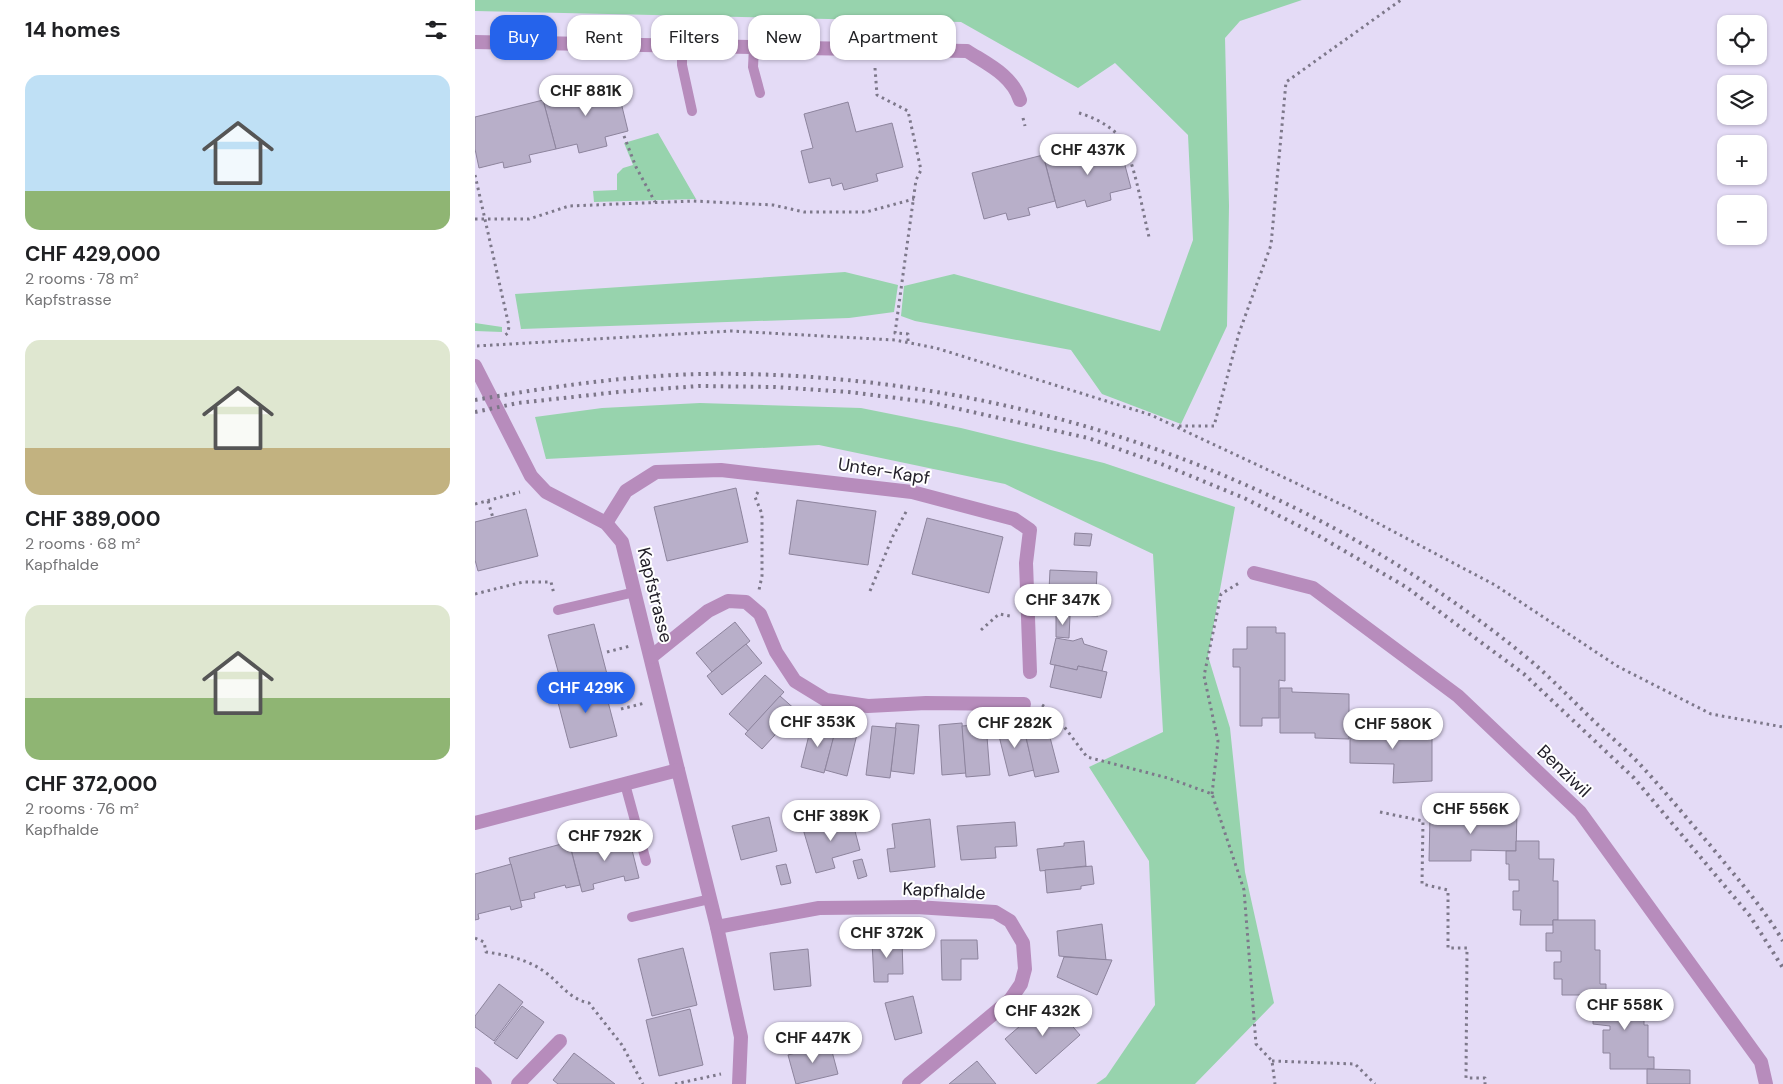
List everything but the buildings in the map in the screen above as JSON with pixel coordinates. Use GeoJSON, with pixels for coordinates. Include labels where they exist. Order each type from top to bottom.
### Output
{"type":"FeatureCollection","features":[{"type":"Feature","properties":{"kind":"street"},"geometry":{"type":"LineString","coordinates":[[475,42],[651,45]]}},
{"type":"Feature","properties":{"kind":"street"},"geometry":{"type":"LineString","coordinates":[[820,48],[967,51],[999,72],[1016,87],[1020,100]]}},
{"type":"Feature","properties":{"kind":"street","name":"Kapfstrasse"},"geometry":{"type":"LineString","coordinates":[[477,368],[518,446],[531,476],[546,492],[606,523],[622,542],[717,927],[741,1038],[739,1081]]}},
{"type":"Feature","properties":{"kind":"street","name":"Unter-Kapf"},"geometry":{"type":"LineString","coordinates":[[606,523],[626,491],[656,472],[721,470],[836,488],[916,493],[1014,519],[1030,530],[1026,563],[1030,672]]}},
{"type":"Feature","properties":{"kind":"street","name":"Benziwil"},"geometry":{"type":"LineString","coordinates":[[1254,573],[1313,588],[1458,696],[1580,812],[1761,1062],[1766,1084]]}},
{"type":"Feature","properties":{"kind":"street"},"geometry":{"type":"LineString","coordinates":[[651,657],[708,611],[729,601],[746,602],[760,614],[776,652],[795,681],[826,700],[868,706],[926,703],[1024,704]]}},
{"type":"Feature","properties":{"kind":"street"},"geometry":{"type":"LineString","coordinates":[[475,823],[678,770]]}},
{"type":"Feature","properties":{"kind":"street","name":"Kapfhalde"},"geometry":{"type":"LineString","coordinates":[[717,927],[819,908],[916,907],[983,910],[1003,916],[1017,931],[1023,943],[1025,969],[1021,984],[1010,1000],[909,1084]]}},
{"type":"Feature","properties":{"kind":"street"},"geometry":{"type":"LineString","coordinates":[[518,1084],[560,1041]]}},
{"type":"Feature","properties":{"kind":"street"},"geometry":{"type":"LineString","coordinates":[[475,1074],[485,1084]]}},
{"type":"Feature","properties":{"kind":"lane"},"geometry":{"type":"LineString","coordinates":[[682,60],[692,110]]}},
{"type":"Feature","properties":{"kind":"lane"},"geometry":{"type":"LineString","coordinates":[[753,60],[753,67],[760,93]]}},
{"type":"Feature","properties":{"kind":"lane"},"geometry":{"type":"LineString","coordinates":[[558,610],[635,592]]}},
{"type":"Feature","properties":{"kind":"lane"},"geometry":{"type":"LineString","coordinates":[[625,784],[645,861]]}},
{"type":"Feature","properties":{"kind":"lane"},"geometry":{"type":"LineString","coordinates":[[632,917],[710,899]]}},
{"type":"Feature","properties":{"kind":"path"},"geometry":{"type":"LineString","coordinates":[[1175,426],[1214,426],[1239,333],[1271,245],[1286,82],[1401,0]]}},
{"type":"Feature","properties":{"kind":"path"},"geometry":{"type":"LineString","coordinates":[[875,68],[877,95],[881,99],[908,111],[921,170],[916,180],[895,333],[908,334],[908,343]]}},
{"type":"Feature","properties":{"kind":"path"},"geometry":{"type":"LineString","coordinates":[[1079,113],[1106,125],[1120,137],[1129,160],[1149,237]]}},
{"type":"Feature","properties":{"kind":"path"},"geometry":{"type":"LineString","coordinates":[[625,136],[635,167],[655,202]]}},
{"type":"Feature","properties":{"kind":"path"},"geometry":{"type":"LineString","coordinates":[[475,175],[509,326],[508,333],[504,336]]}},
{"type":"Feature","properties":{"kind":"path"},"geometry":{"type":"LineString","coordinates":[[475,219],[529,219],[569,206],[655,202],[726,202],[773,205],[804,212],[866,212],[914,199]]}},
{"type":"Feature","properties":{"kind":"path"},"geometry":{"type":"LineString","coordinates":[[475,346],[731,331],[908,343],[936,348],[1151,415],[1349,508],[1495,585],[1617,666],[1711,714],[1783,727]]}},
{"type":"Feature","properties":{"kind":"path"},"geometry":{"type":"LineString","coordinates":[[475,504],[523,492],[537,482]]}},
{"type":"Feature","properties":{"kind":"path"},"geometry":{"type":"LineString","coordinates":[[749,605],[761,586],[762,514],[755,497],[758,491]]}},
{"type":"Feature","properties":{"kind":"path"},"geometry":{"type":"LineString","coordinates":[[870,591],[893,536],[916,493]]}},
{"type":"Feature","properties":{"kind":"path"},"geometry":{"type":"LineString","coordinates":[[488,501],[493,518]]}},
{"type":"Feature","properties":{"kind":"path"},"geometry":{"type":"LineString","coordinates":[[1254,573],[1221,594],[1204,676],[1217,742],[1212,794],[1244,890],[1256,1044],[1272,1061],[1275,1084]]}},
{"type":"Feature","properties":{"kind":"path"},"geometry":{"type":"LineString","coordinates":[[475,594],[523,582],[551,582],[558,610]]}},
{"type":"Feature","properties":{"kind":"path"},"geometry":{"type":"LineString","coordinates":[[981,630],[999,614],[1028,619]]}},
{"type":"Feature","properties":{"kind":"path"},"geometry":{"type":"LineString","coordinates":[[1024,704],[1040,704],[1053,712],[1087,757],[1168,778],[1212,794]]}},
{"type":"Feature","properties":{"kind":"path"},"geometry":{"type":"LineString","coordinates":[[1380,812],[1423,821],[1422,884],[1448,890],[1448,948],[1467,948],[1466,1078],[1485,1078],[1485,1084]]}},
{"type":"Feature","properties":{"kind":"path"},"geometry":{"type":"LineString","coordinates":[[475,938],[484,942],[486,952],[514,956],[530,963],[545,972],[576,1000],[589,1003],[622,1045],[643,1084]]}},
{"type":"Feature","properties":{"kind":"path"},"geometry":{"type":"LineString","coordinates":[[1272,1061],[1355,1064],[1375,1084]]}},
{"type":"Feature","properties":{"kind":"path"},"geometry":{"type":"LineString","coordinates":[[675,1084],[722,1074],[739,1081]]}},
{"type":"Feature","properties":{"kind":"green space"},"geometry":{"type":"Polygon","coordinates":[[[475,0],[1302,0],[1240,21],[1225,38],[1229,206],[1227,326],[1181,424],[1102,394],[1071,350],[915,321],[901,316],[904,286],[954,274],[1160,331],[1193,240],[1188,135],[1115,63],[1078,88],[961,22],[956,22],[956,15],[830,15],[830,19],[820,19],[820,15],[748,15],[748,17],[738,17],[738,15],[475,11],[475,0]]]}},
{"type":"Feature","properties":{"kind":"green space"},"geometry":{"type":"Polygon","coordinates":[[[658,133],[696,199],[594,202],[593,191],[617,190],[617,174],[623,168],[633,165],[624,143],[658,133]]]}},
{"type":"Feature","properties":{"kind":"green space"},"geometry":{"type":"Polygon","coordinates":[[[845,272],[898,285],[894,312],[849,318],[521,329],[515,294],[845,272]]]}},
{"type":"Feature","properties":{"kind":"green space"},"geometry":{"type":"Polygon","coordinates":[[[475,323],[502,327],[502,332],[475,331],[475,323]]]}},
{"type":"Feature","properties":{"kind":"green space"},"geometry":{"type":"Polygon","coordinates":[[[700,403],[861,408],[961,428],[1104,463],[1235,507],[1208,656],[1230,728],[1245,872],[1274,1003],[1195,1084],[1096,1084],[1106,1077],[1155,1005],[1149,861],[1089,767],[1163,732],[1153,554],[1005,484],[819,445],[546,459],[535,417],[602,408],[700,403]]]}},
{"type":"Feature","properties":{"kind":"railway"},"geometry":{"type":"LineString","coordinates":[[475,400],[559,387],[672,375],[812,377],[924,390],[1034,412],[1141,444],[1246,485],[1346,535],[1442,594],[1531,661],[1654,780],[1748,892],[1783,941]]}},
{"type":"Feature","properties":{"kind":"railway"},"geometry":{"type":"LineString","coordinates":[[475,412],[518,403],[618,392],[699,386],[775,387],[849,392],[928,402],[1088,438],[1164,465],[1244,498],[1319,536],[1406,587],[1524,674],[1634,778],[1750,916],[1783,968]]}}]}
